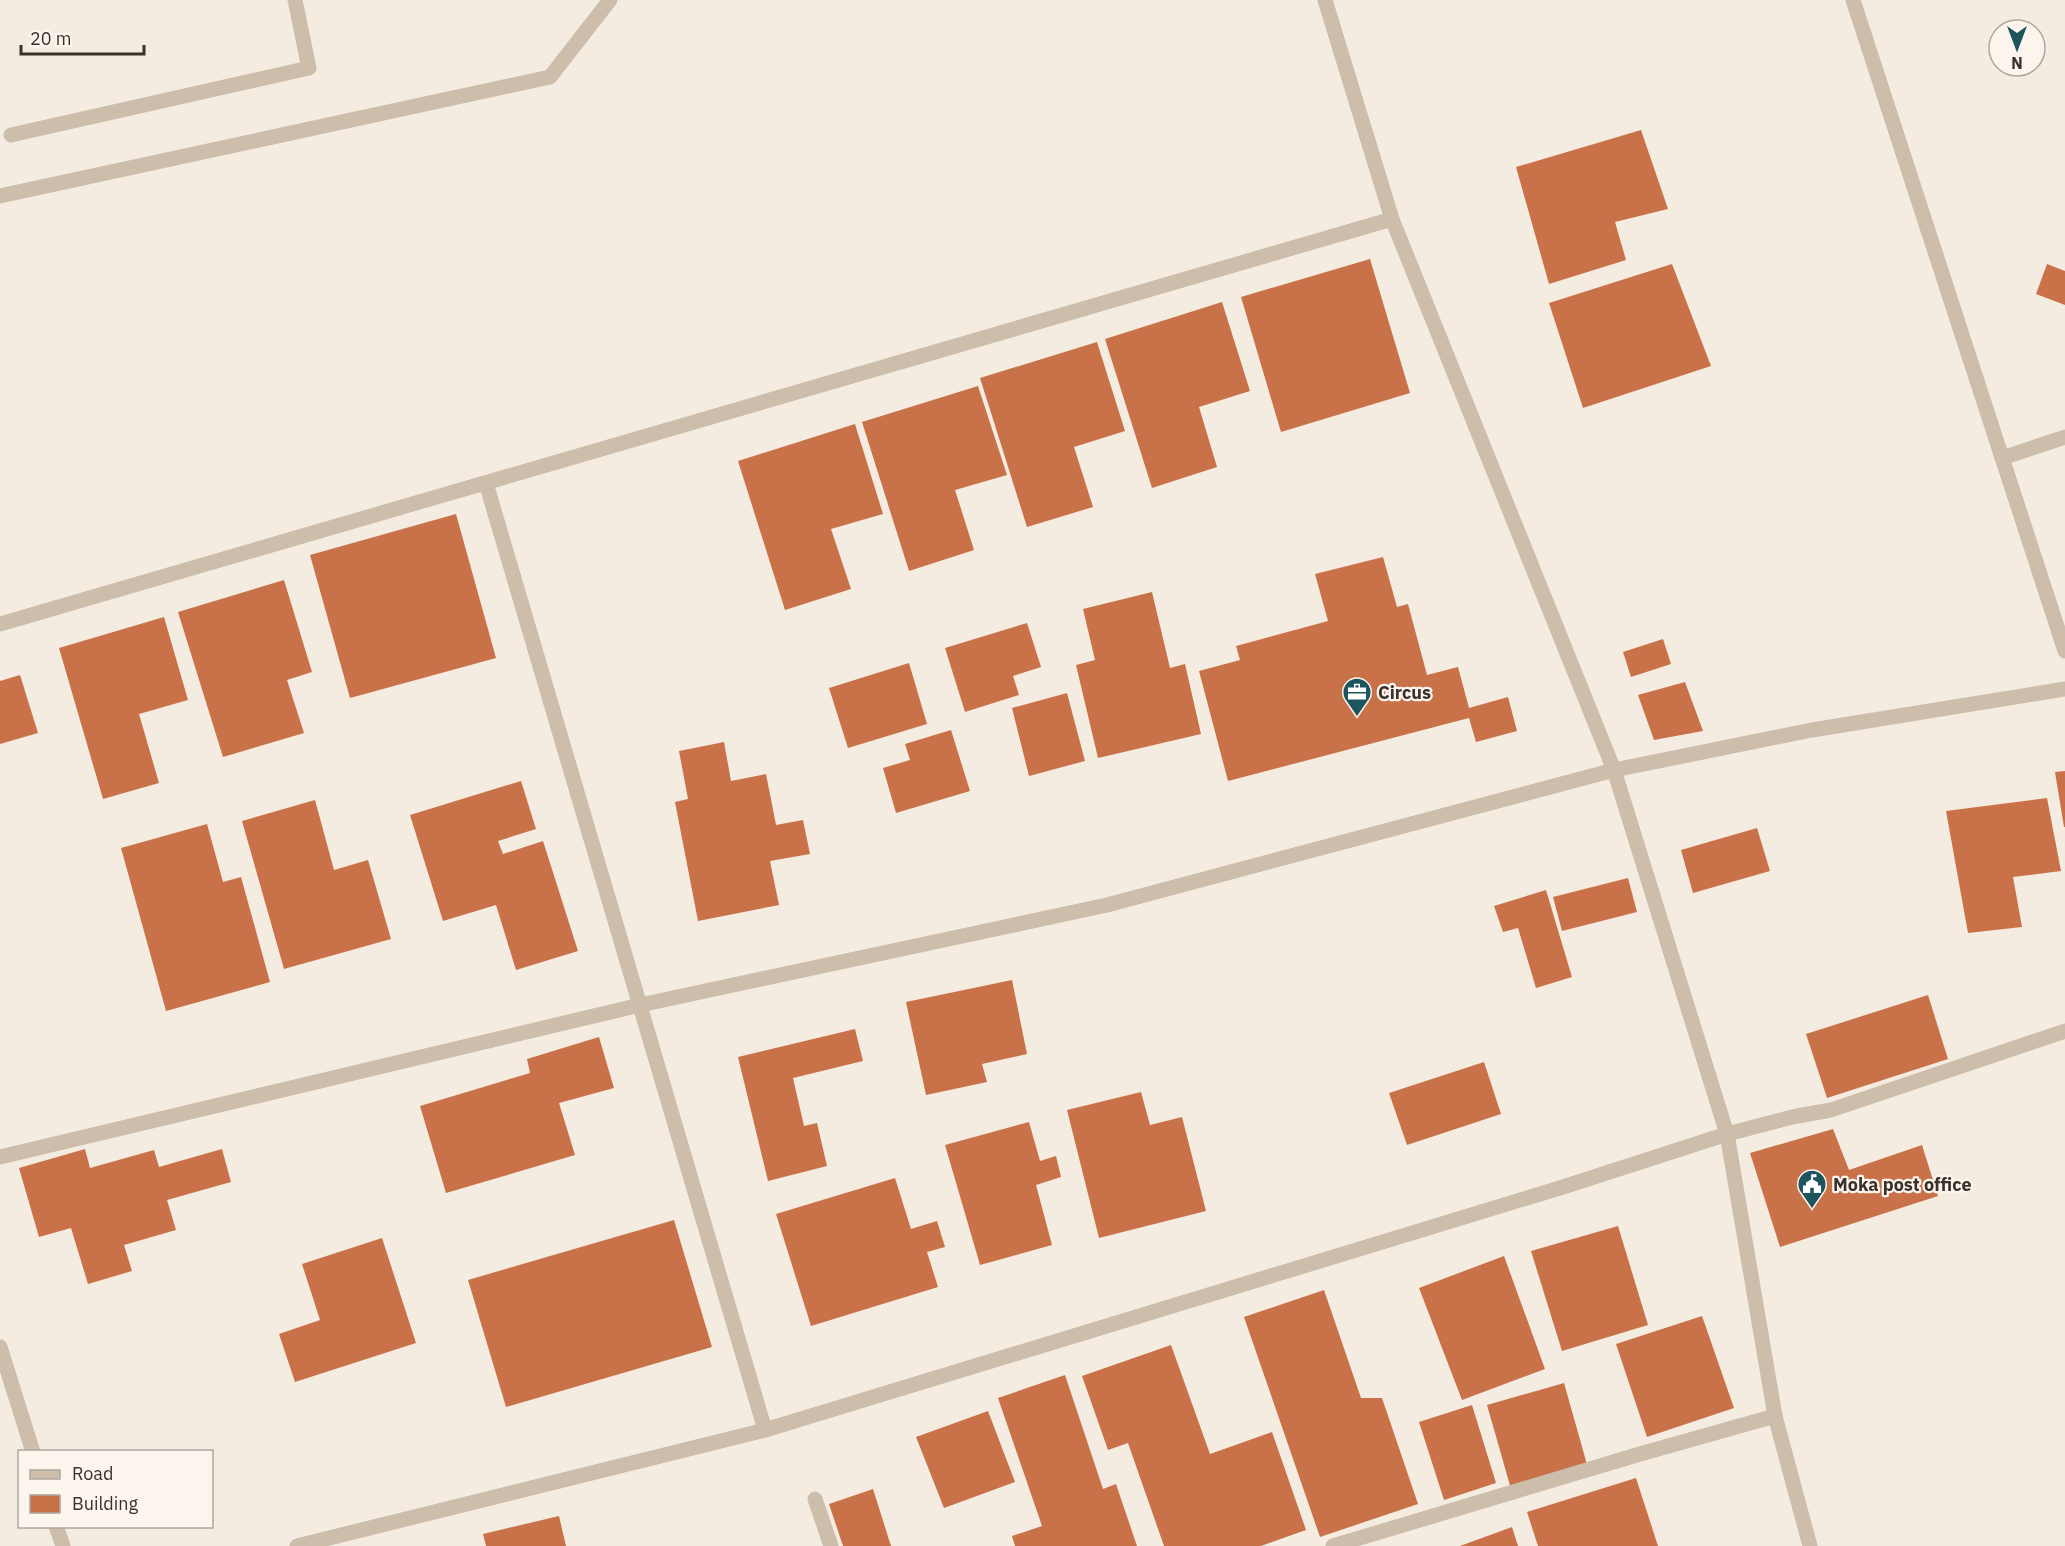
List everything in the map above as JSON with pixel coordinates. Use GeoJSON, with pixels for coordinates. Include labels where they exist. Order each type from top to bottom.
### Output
{"type":"FeatureCollection","features":[{"type":"Feature","properties":{"kind":"street"},"geometry":{"type":"LineString","coordinates":[[11,135],[309,68],[295,0]]}},
{"type":"Feature","properties":{"kind":"street"},"geometry":{"type":"LineString","coordinates":[[0,196],[550,77],[610,0]]}},
{"type":"Feature","properties":{"kind":"street"},"geometry":{"type":"LineString","coordinates":[[1325,0],[1392,219],[1614,770],[1727,1134],[1775,1416],[1810,1546]]}},
{"type":"Feature","properties":{"kind":"street"},"geometry":{"type":"LineString","coordinates":[[1853,0],[2065,651]]}},
{"type":"Feature","properties":{"kind":"street"},"geometry":{"type":"LineString","coordinates":[[0,624],[1392,219]]}},
{"type":"Feature","properties":{"kind":"street"},"geometry":{"type":"LineString","coordinates":[[2002,458],[2065,437]]}},
{"type":"Feature","properties":{"kind":"street"},"geometry":{"type":"LineString","coordinates":[[486,483],[765,1431]]}},
{"type":"Feature","properties":{"kind":"street"},"geometry":{"type":"LineString","coordinates":[[0,1157],[640,1005],[1107,905],[1614,770],[1812,730],[2065,689]]}},
{"type":"Feature","properties":{"kind":"street"},"geometry":{"type":"LineString","coordinates":[[297,1546],[765,1431],[1541,1194],[1727,1134],[1792,1117],[1831,1110],[2065,1031]]}},
{"type":"Feature","properties":{"kind":"street"},"geometry":{"type":"LineString","coordinates":[[0,1347],[32,1450]]}},
{"type":"Feature","properties":{"kind":"street"},"geometry":{"type":"LineString","coordinates":[[1333,1546],[1775,1416]]}},
{"type":"Feature","properties":{"kind":"street"},"geometry":{"type":"LineString","coordinates":[[815,1499],[831,1546]]}},
{"type":"Feature","properties":{"kind":"street"},"geometry":{"type":"LineString","coordinates":[[56,1528],[63,1546]]}},
{"type":"Feature","properties":{"kind":"building"},"geometry":{"type":"Polygon","coordinates":[[[1641,130],[1668,209],[1615,222],[1626,260],[1549,284],[1516,167],[1641,130]]]}},
{"type":"Feature","properties":{"kind":"building"},"geometry":{"type":"Polygon","coordinates":[[[1370,259],[1410,393],[1281,432],[1241,297],[1370,259]]]}},
{"type":"Feature","properties":{"kind":"building"},"geometry":{"type":"Polygon","coordinates":[[[1672,264],[1711,366],[1583,408],[1549,303],[1672,264]]]}},
{"type":"Feature","properties":{"kind":"building"},"geometry":{"type":"Polygon","coordinates":[[[2047,264],[2065,271],[2065,305],[2036,294],[2047,264]]]}},
{"type":"Feature","properties":{"kind":"building"},"geometry":{"type":"Polygon","coordinates":[[[1222,302],[1250,391],[1199,407],[1217,467],[1152,488],[1105,339],[1222,302]]]}},
{"type":"Feature","properties":{"kind":"building"},"geometry":{"type":"Polygon","coordinates":[[[1097,342],[1125,431],[1074,447],[1093,507],[1027,527],[980,378],[1097,342]]]}},
{"type":"Feature","properties":{"kind":"building"},"geometry":{"type":"Polygon","coordinates":[[[978,386],[1007,475],[955,490],[974,550],[909,571],[862,422],[978,386]]]}},
{"type":"Feature","properties":{"kind":"building"},"geometry":{"type":"Polygon","coordinates":[[[855,424],[883,514],[831,529],[851,589],[785,610],[738,461],[855,424]]]}},
{"type":"Feature","properties":{"kind":"building"},"geometry":{"type":"Polygon","coordinates":[[[456,514],[496,658],[350,698],[310,555],[456,514]]]}},
{"type":"Feature","properties":{"kind":"building"},"geometry":{"type":"Polygon","coordinates":[[[1383,557],[1397,607],[1408,604],[1427,675],[1458,667],[1469,708],[1508,697],[1517,731],[1476,742],[1469,718],[1228,781],[1199,671],[1240,660],[1236,646],[1328,621],[1315,574],[1383,557]]]}},
{"type":"Feature","properties":{"kind":"building"},"geometry":{"type":"Polygon","coordinates":[[[284,580],[312,672],[287,680],[304,733],[223,757],[178,612],[284,580]]]}},
{"type":"Feature","properties":{"kind":"building"},"geometry":{"type":"Polygon","coordinates":[[[1152,592],[1170,668],[1185,664],[1201,734],[1098,758],[1076,665],[1095,660],[1083,609],[1152,592]]]}},
{"type":"Feature","properties":{"kind":"building"},"geometry":{"type":"Polygon","coordinates":[[[164,617],[188,700],[139,714],[159,783],[103,799],[59,648],[164,617]]]}},
{"type":"Feature","properties":{"kind":"building"},"geometry":{"type":"Polygon","coordinates":[[[1027,623],[1041,667],[1013,676],[1019,695],[965,712],[945,648],[1027,623]]]}},
{"type":"Feature","properties":{"kind":"building"},"geometry":{"type":"Polygon","coordinates":[[[1663,639],[1671,664],[1631,677],[1623,652],[1663,639]]]}},
{"type":"Feature","properties":{"kind":"building"},"geometry":{"type":"Polygon","coordinates":[[[909,663],[927,724],[848,748],[829,688],[909,663]]]}},
{"type":"Feature","properties":{"kind":"building"},"geometry":{"type":"Polygon","coordinates":[[[20,675],[38,733],[0,744],[0,681],[20,675]]]}},
{"type":"Feature","properties":{"kind":"building"},"geometry":{"type":"Polygon","coordinates":[[[1685,682],[1703,731],[1654,740],[1638,695],[1685,682]]]}},
{"type":"Feature","properties":{"kind":"building"},"geometry":{"type":"Polygon","coordinates":[[[1067,693],[1085,761],[1029,776],[1012,708],[1067,693]]]}},
{"type":"Feature","properties":{"kind":"building"},"geometry":{"type":"Polygon","coordinates":[[[951,730],[970,791],[896,813],[883,768],[910,760],[905,744],[951,730]]]}},
{"type":"Feature","properties":{"kind":"building"},"geometry":{"type":"Polygon","coordinates":[[[724,742],[731,781],[766,774],[776,825],[803,820],[810,854],[770,861],[779,905],[698,921],[675,802],[688,799],[679,751],[724,742]]]}},
{"type":"Feature","properties":{"kind":"building"},"geometry":{"type":"Polygon","coordinates":[[[2065,771],[2065,827],[2064,827],[2055,772],[2065,771]]]}},
{"type":"Feature","properties":{"kind":"building"},"geometry":{"type":"Polygon","coordinates":[[[521,781],[536,829],[498,841],[503,854],[543,841],[578,951],[516,970],[496,905],[443,921],[410,815],[521,781]]]}},
{"type":"Feature","properties":{"kind":"building"},"geometry":{"type":"Polygon","coordinates":[[[2047,798],[2061,871],[2013,877],[2022,927],[1968,933],[1946,811],[2047,798]]]}},
{"type":"Feature","properties":{"kind":"building"},"geometry":{"type":"Polygon","coordinates":[[[315,800],[334,870],[368,860],[391,939],[284,969],[242,821],[315,800]]]}},
{"type":"Feature","properties":{"kind":"building"},"geometry":{"type":"Polygon","coordinates":[[[207,824],[223,882],[241,877],[270,982],[166,1011],[121,848],[207,824]]]}},
{"type":"Feature","properties":{"kind":"building"},"geometry":{"type":"Polygon","coordinates":[[[1757,828],[1770,871],[1693,893],[1681,850],[1757,828]]]}},
{"type":"Feature","properties":{"kind":"building"},"geometry":{"type":"Polygon","coordinates":[[[1628,878],[1637,912],[1562,931],[1553,897],[1628,878]]]}},
{"type":"Feature","properties":{"kind":"building"},"geometry":{"type":"Polygon","coordinates":[[[1546,890],[1572,977],[1536,988],[1518,928],[1503,932],[1494,906],[1546,890]]]}},
{"type":"Feature","properties":{"kind":"building"},"geometry":{"type":"Polygon","coordinates":[[[1012,980],[1027,1054],[982,1064],[987,1082],[926,1095],[906,1002],[1012,980]]]}},
{"type":"Feature","properties":{"kind":"building"},"geometry":{"type":"Polygon","coordinates":[[[1928,995],[1948,1059],[1827,1098],[1806,1034],[1928,995]]]}},
{"type":"Feature","properties":{"kind":"building"},"geometry":{"type":"Polygon","coordinates":[[[855,1029],[863,1061],[793,1078],[804,1126],[817,1123],[827,1166],[768,1181],[738,1057],[855,1029]]]}},
{"type":"Feature","properties":{"kind":"building"},"geometry":{"type":"Polygon","coordinates":[[[599,1037],[614,1088],[559,1103],[575,1155],[446,1193],[420,1106],[530,1073],[527,1059],[599,1037]]]}},
{"type":"Feature","properties":{"kind":"building"},"geometry":{"type":"Polygon","coordinates":[[[1484,1062],[1501,1114],[1407,1145],[1389,1093],[1484,1062]]]}},
{"type":"Feature","properties":{"kind":"building"},"geometry":{"type":"Polygon","coordinates":[[[1141,1092],[1150,1125],[1182,1117],[1206,1211],[1099,1238],[1067,1110],[1141,1092]]]}},
{"type":"Feature","properties":{"kind":"building"},"geometry":{"type":"Polygon","coordinates":[[[1029,1122],[1040,1161],[1056,1156],[1061,1177],[1036,1185],[1052,1245],[980,1265],[945,1145],[1029,1122]]]}},
{"type":"Feature","properties":{"kind":"building"},"geometry":{"type":"Polygon","coordinates":[[[1833,1129],[1849,1170],[1922,1145],[1938,1196],[1780,1247],[1750,1153],[1833,1129]]]}},
{"type":"Feature","properties":{"kind":"building"},"geometry":{"type":"Polygon","coordinates":[[[85,1149],[90,1168],[154,1150],[159,1167],[222,1149],[231,1182],[167,1200],[176,1230],[124,1245],[132,1271],[88,1284],[71,1228],[39,1237],[19,1168],[85,1149]]]}},
{"type":"Feature","properties":{"kind":"building"},"geometry":{"type":"Polygon","coordinates":[[[895,1178],[911,1229],[937,1221],[945,1247],[927,1252],[938,1287],[811,1326],[776,1214],[895,1178]]]}},
{"type":"Feature","properties":{"kind":"building"},"geometry":{"type":"Polygon","coordinates":[[[674,1220],[712,1347],[506,1407],[468,1280],[674,1220]]]}},
{"type":"Feature","properties":{"kind":"building"},"geometry":{"type":"Polygon","coordinates":[[[1618,1226],[1648,1325],[1562,1351],[1531,1251],[1618,1226]]]}},
{"type":"Feature","properties":{"kind":"building"},"geometry":{"type":"Polygon","coordinates":[[[382,1238],[416,1343],[295,1382],[279,1334],[320,1320],[302,1264],[382,1238]]]}},
{"type":"Feature","properties":{"kind":"building"},"geometry":{"type":"Polygon","coordinates":[[[1504,1256],[1545,1369],[1462,1400],[1419,1288],[1504,1256]]]}},
{"type":"Feature","properties":{"kind":"building"},"geometry":{"type":"Polygon","coordinates":[[[1324,1290],[1361,1398],[1382,1398],[1418,1504],[1320,1537],[1244,1317],[1324,1290]]]}},
{"type":"Feature","properties":{"kind":"building"},"geometry":{"type":"Polygon","coordinates":[[[1702,1316],[1734,1408],[1647,1437],[1616,1344],[1702,1316]]]}},
{"type":"Feature","properties":{"kind":"building"},"geometry":{"type":"Polygon","coordinates":[[[1171,1345],[1210,1454],[1272,1432],[1306,1530],[1261,1546],[1164,1546],[1128,1443],[1108,1450],[1082,1376],[1171,1345]]]}},
{"type":"Feature","properties":{"kind":"building"},"geometry":{"type":"Polygon","coordinates":[[[1065,1375],[1103,1489],[1116,1484],[1137,1546],[1015,1546],[1012,1536],[1042,1526],[998,1398],[1065,1375]]]}},
{"type":"Feature","properties":{"kind":"building"},"geometry":{"type":"Polygon","coordinates":[[[1564,1383],[1588,1468],[1511,1489],[1487,1405],[1564,1383]]]}},
{"type":"Feature","properties":{"kind":"building"},"geometry":{"type":"Polygon","coordinates":[[[1472,1405],[1496,1483],[1444,1500],[1419,1422],[1472,1405]]]}},
{"type":"Feature","properties":{"kind":"building"},"geometry":{"type":"Polygon","coordinates":[[[988,1411],[1015,1482],[944,1508],[916,1437],[988,1411]]]}},
{"type":"Feature","properties":{"kind":"building"},"geometry":{"type":"Polygon","coordinates":[[[1636,1478],[1658,1546],[1538,1546],[1527,1512],[1636,1478]]]}},
{"type":"Feature","properties":{"kind":"building"},"geometry":{"type":"Polygon","coordinates":[[[873,1489],[891,1546],[843,1546],[829,1504],[873,1489]]]}},
{"type":"Feature","properties":{"kind":"building"},"geometry":{"type":"Polygon","coordinates":[[[559,1516],[566,1546],[486,1546],[483,1534],[559,1516]]]}},
{"type":"Feature","properties":{"kind":"building"},"geometry":{"type":"Polygon","coordinates":[[[1512,1527],[1518,1546],[1460,1546],[1512,1527]]]}},
{"type":"Feature","properties":{"kind":"place","name":"Circus"},"geometry":{"type":"Point","coordinates":[1357,718]}},
{"type":"Feature","properties":{"kind":"place","name":"Moka post office"},"geometry":{"type":"Point","coordinates":[1812,1210]}}]}
